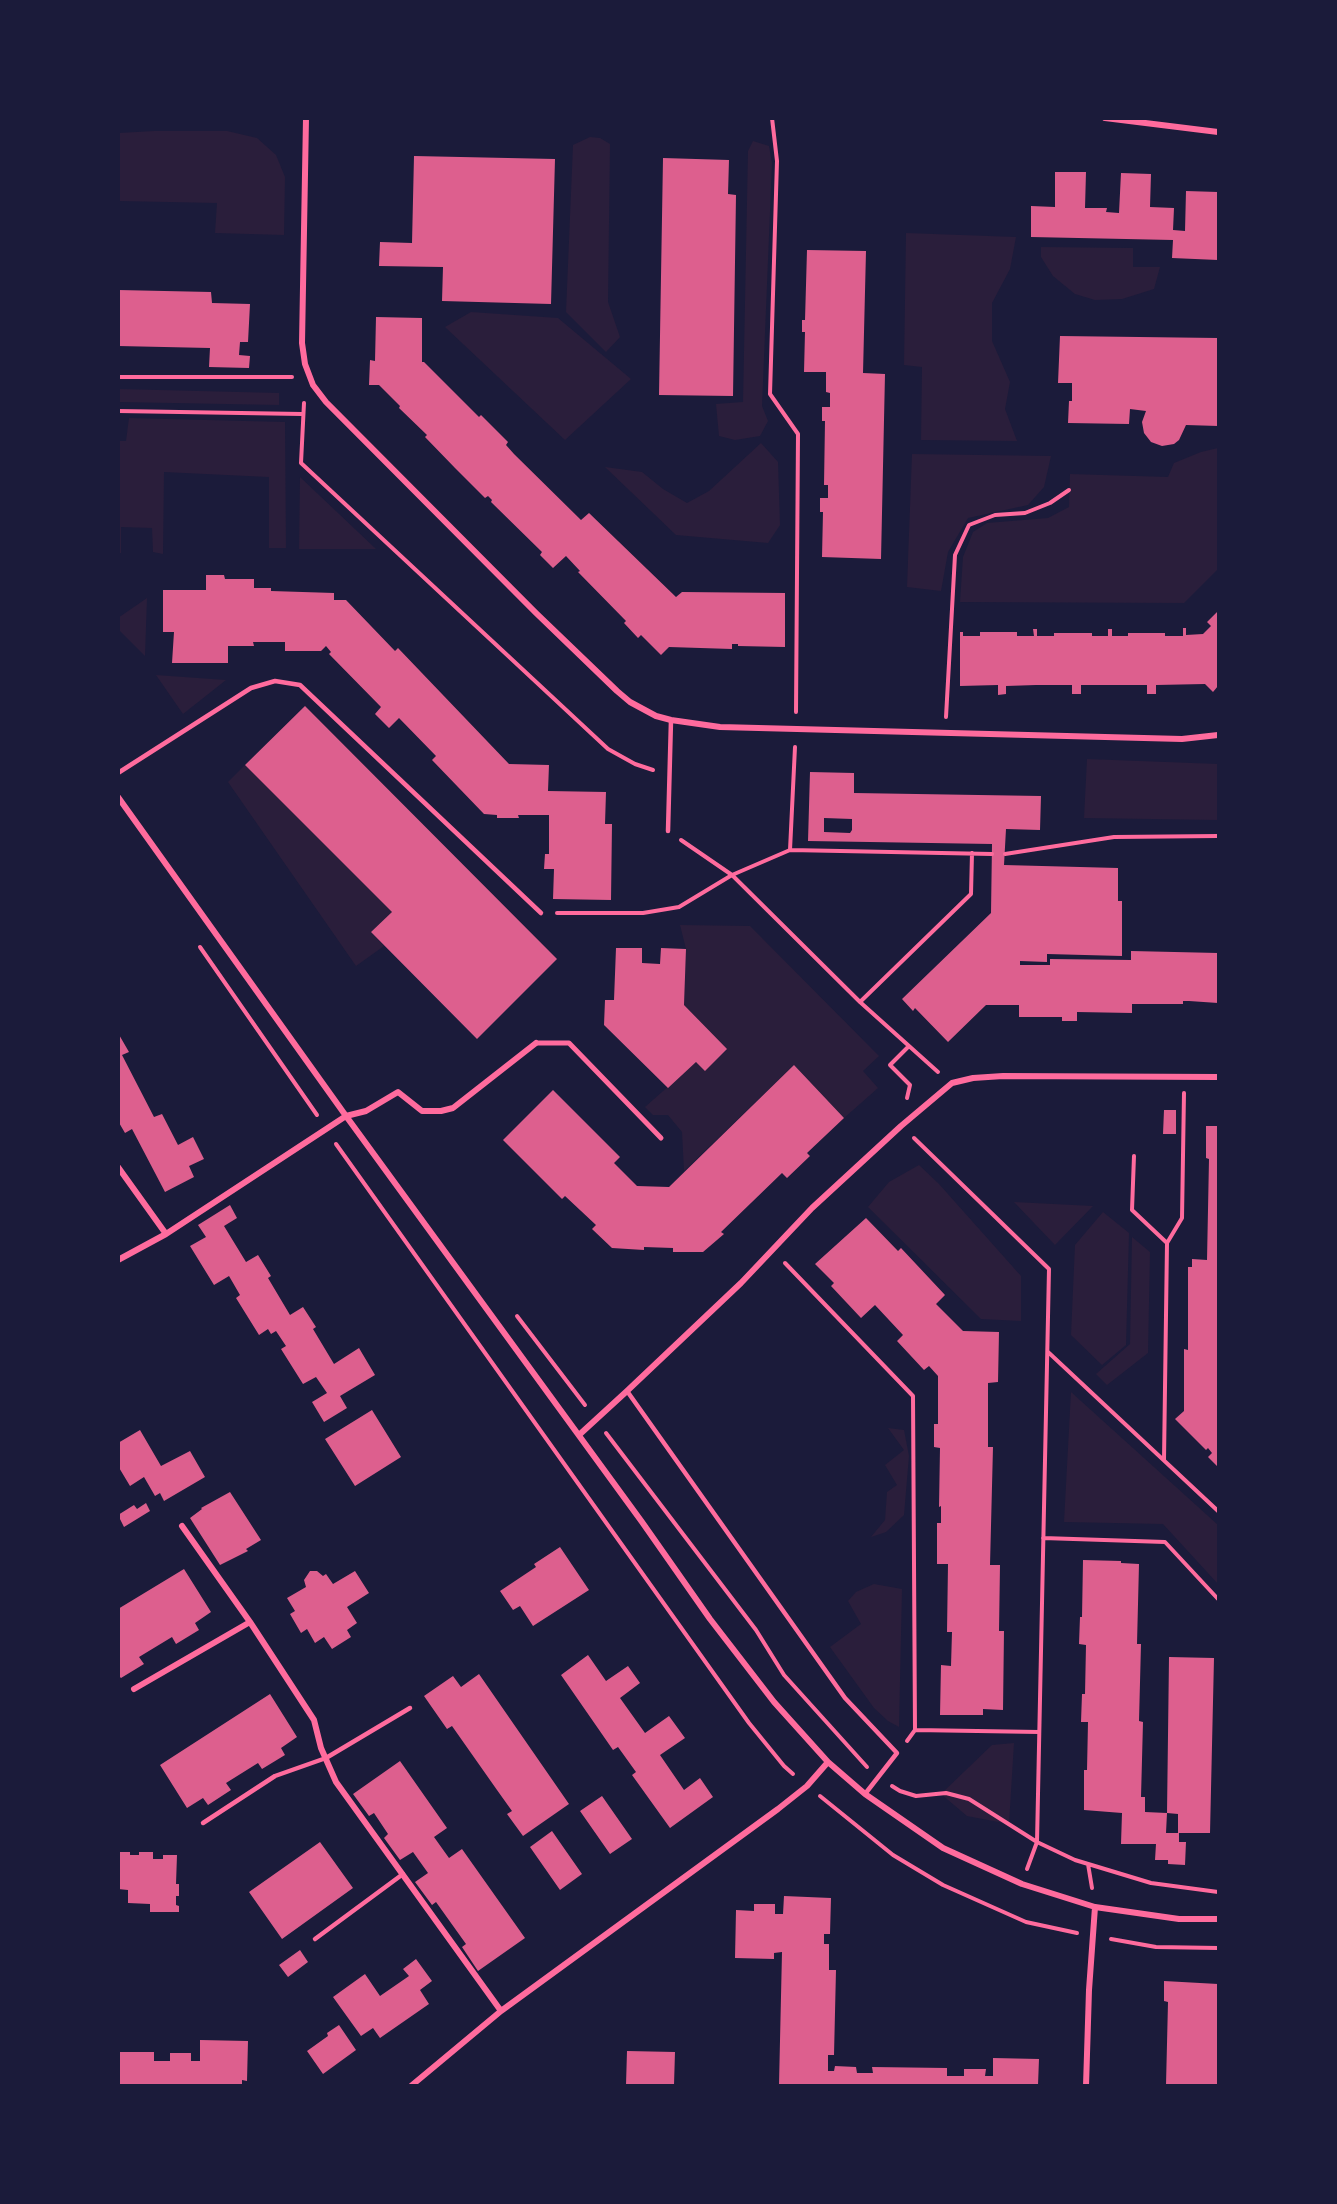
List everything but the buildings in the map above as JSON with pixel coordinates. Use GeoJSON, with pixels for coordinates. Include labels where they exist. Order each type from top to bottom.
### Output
{"type":"FeatureCollection","features":[{"type":"Feature","properties":{"kind":"street"},"geometry":{"type":"LineString","coordinates":[[306,118],[302,343],[308,377],[326,402],[617,692],[644,710],[671,720],[712,726],[1182,739],[1218,735]]}},
{"type":"Feature","properties":{"kind":"street"},"geometry":{"type":"LineString","coordinates":[[1105,118],[1218,132]]}},
{"type":"Feature","properties":{"kind":"street"},"geometry":{"type":"LineString","coordinates":[[118,797],[717,1628],[774,1702],[828,1762],[865,1794],[943,1848],[1022,1884],[1095,1907],[1179,1919],[1218,1918]]}},
{"type":"Feature","properties":{"kind":"street"},"geometry":{"type":"LineString","coordinates":[[118,1260],[166,1234],[346,1116],[366,1111],[398,1092],[422,1111],[441,1111],[453,1108],[536,1043],[569,1042],[661,1138]]}},
{"type":"Feature","properties":{"kind":"street"},"geometry":{"type":"LineString","coordinates":[[579,1435],[741,1283],[812,1208],[901,1126],[952,1083],[973,1078],[1003,1076],[1218,1077]]}},
{"type":"Feature","properties":{"kind":"street"},"geometry":{"type":"LineString","coordinates":[[118,1167],[166,1234]]}},
{"type":"Feature","properties":{"kind":"street"},"geometry":{"type":"LineString","coordinates":[[182,1526],[250,1622],[314,1720],[336,1782],[501,2011]]}},
{"type":"Feature","properties":{"kind":"street"},"geometry":{"type":"LineString","coordinates":[[134,1689],[250,1622]]}},
{"type":"Feature","properties":{"kind":"street"},"geometry":{"type":"LineString","coordinates":[[411,2085],[501,2011],[778,1809],[807,1785],[828,1762]]}},
{"type":"Feature","properties":{"kind":"street"},"geometry":{"type":"LineString","coordinates":[[1086,2085],[1089,1990],[1095,1907]]}},
{"type":"Feature","properties":{"kind":"lane"},"geometry":{"type":"LineString","coordinates":[[118,773],[251,688],[275,681],[300,685],[542,913]]}},
{"type":"Feature","properties":{"kind":"lane"},"geometry":{"type":"LineString","coordinates":[[668,831],[671,720]]}},
{"type":"Feature","properties":{"kind":"lane"},"geometry":{"type":"LineString","coordinates":[[627,1391],[845,1698],[897,1753],[865,1794]]}},
{"type":"Feature","properties":{"kind":"lane"},"geometry":{"type":"LineString","coordinates":[[203,1823],[275,1776],[326,1758],[410,1708]]}},
{"type":"Feature","properties":{"kind":"lane"},"geometry":{"type":"LineString","coordinates":[[315,1939],[403,1874]]}},
{"type":"Feature","properties":{"kind":"path"},"geometry":{"type":"LineString","coordinates":[[772,118],[777,161],[770,394],[798,434],[795,728],[790,850]]}},
{"type":"Feature","properties":{"kind":"path"},"geometry":{"type":"LineString","coordinates":[[118,377],[308,377],[302,414],[301,463],[608,749],[635,764],[670,775]]}},
{"type":"Feature","properties":{"kind":"path"},"geometry":{"type":"LineString","coordinates":[[118,411],[302,414]]}},
{"type":"Feature","properties":{"kind":"path"},"geometry":{"type":"LineString","coordinates":[[946,733],[955,555],[969,525],[995,515],[1025,513],[1050,503],[1069,490]]}},
{"type":"Feature","properties":{"kind":"path"},"geometry":{"type":"LineString","coordinates":[[668,831],[732,876],[860,1002],[908,1047],[952,1083]]}},
{"type":"Feature","properties":{"kind":"path"},"geometry":{"type":"LineString","coordinates":[[1005,854],[1114,837],[1218,836]]}},
{"type":"Feature","properties":{"kind":"path"},"geometry":{"type":"LineString","coordinates":[[542,913],[643,913],[679,907],[732,876],[790,850],[992,854]]}},
{"type":"Feature","properties":{"kind":"path"},"geometry":{"type":"LineString","coordinates":[[860,1002],[971,894],[972,853]]}},
{"type":"Feature","properties":{"kind":"path"},"geometry":{"type":"LineString","coordinates":[[199,946],[326,1130]]}},
{"type":"Feature","properties":{"kind":"path"},"geometry":{"type":"LineString","coordinates":[[908,1047],[890,1065],[910,1085]]}},
{"type":"Feature","properties":{"kind":"path"},"geometry":{"type":"LineString","coordinates":[[1164,1460],[1167,1243],[1182,1218],[1184,1077]]}},
{"type":"Feature","properties":{"kind":"path"},"geometry":{"type":"LineString","coordinates":[[901,1126],[1049,1269],[1037,1842],[1022,1884]]}},
{"type":"Feature","properties":{"kind":"path"},"geometry":{"type":"LineString","coordinates":[[1134,1156],[1132,1209],[1167,1243]]}},
{"type":"Feature","properties":{"kind":"path"},"geometry":{"type":"LineString","coordinates":[[771,1250],[913,1396],[915,1730],[897,1753]]}},
{"type":"Feature","properties":{"kind":"path"},"geometry":{"type":"LineString","coordinates":[[513,1310],[756,1630],[784,1676],[860,1760],[879,1777],[900,1791],[916,1796],[946,1793],[969,1799],[1037,1842],[1075,1860],[1151,1883],[1218,1892]]}},
{"type":"Feature","properties":{"kind":"path"},"geometry":{"type":"LineString","coordinates":[[1048,1352],[1218,1511]]}},
{"type":"Feature","properties":{"kind":"path"},"geometry":{"type":"LineString","coordinates":[[1043,1538],[1165,1542],[1218,1599]]}},
{"type":"Feature","properties":{"kind":"path"},"geometry":{"type":"LineString","coordinates":[[915,1730],[1039,1732]]}},
{"type":"Feature","properties":{"kind":"path"},"geometry":{"type":"LineString","coordinates":[[1093,1936],[1156,1947],[1218,1948]]}},
{"type":"Feature","properties":{"kind":"shaded area"},"geometry":{"type":"Polygon","coordinates":[[[227,131],[257,138],[276,155],[285,177],[284,235],[215,233],[217,203],[119,201],[119,133],[227,131]]]}},
{"type":"Feature","properties":{"kind":"shaded area"},"geometry":{"type":"Polygon","coordinates":[[[590,137],[600,138],[610,144],[608,302],[620,337],[606,352],[566,312],[573,145],[590,137]]]}},
{"type":"Feature","properties":{"kind":"shaded area"},"geometry":{"type":"Polygon","coordinates":[[[753,141],[769,146],[772,163],[762,406],[768,421],[760,436],[735,440],[719,436],[716,404],[743,402],[748,151],[753,141]]]}},
{"type":"Feature","properties":{"kind":"shaded area"},"geometry":{"type":"Polygon","coordinates":[[[906,233],[1016,237],[1010,269],[992,303],[992,341],[1010,382],[1005,409],[1017,441],[921,440],[922,367],[904,365],[906,233]]]}},
{"type":"Feature","properties":{"kind":"shaded area"},"geometry":{"type":"Polygon","coordinates":[[[1041,247],[1133,248],[1133,267],[1160,267],[1154,289],[1122,299],[1095,300],[1075,294],[1053,276],[1041,257],[1041,247]]]}},
{"type":"Feature","properties":{"kind":"shaded area"},"geometry":{"type":"Polygon","coordinates":[[[471,312],[558,318],[631,379],[565,440],[445,327],[471,312]]]}},
{"type":"Feature","properties":{"kind":"shaded area"},"geometry":{"type":"Polygon","coordinates":[[[119,389],[279,393],[279,405],[119,402],[119,389]]]}},
{"type":"Feature","properties":{"kind":"shaded area"},"geometry":{"type":"Polygon","coordinates":[[[129,418],[285,422],[286,548],[269,548],[269,477],[164,472],[163,554],[153,552],[152,528],[121,527],[121,553],[119,553],[119,441],[126,441],[129,418]]]}},
{"type":"Feature","properties":{"kind":"shaded area"},"geometry":{"type":"Polygon","coordinates":[[[761,443],[778,462],[780,525],[768,543],[676,535],[605,467],[642,472],[663,489],[687,503],[709,491],[761,443]]]}},
{"type":"Feature","properties":{"kind":"shaded area"},"geometry":{"type":"Polygon","coordinates":[[[1218,448],[1218,569],[1184,603],[960,602],[963,557],[973,532],[987,523],[1048,518],[1069,507],[1070,474],[1168,477],[1174,463],[1218,448]]]}},
{"type":"Feature","properties":{"kind":"shaded area"},"geometry":{"type":"Polygon","coordinates":[[[912,454],[1051,456],[1044,487],[1028,505],[968,518],[948,552],[941,591],[907,587],[912,454]]]}},
{"type":"Feature","properties":{"kind":"shaded area"},"geometry":{"type":"Polygon","coordinates":[[[300,477],[376,549],[299,549],[300,477]]]}},
{"type":"Feature","properties":{"kind":"shaded area"},"geometry":{"type":"Polygon","coordinates":[[[147,598],[145,656],[119,630],[118,618],[147,598]]]}},
{"type":"Feature","properties":{"kind":"shaded area"},"geometry":{"type":"Polygon","coordinates":[[[156,675],[226,680],[183,714],[156,675]]]}},
{"type":"Feature","properties":{"kind":"shaded area"},"geometry":{"type":"Polygon","coordinates":[[[1087,759],[1218,764],[1218,820],[1084,818],[1087,759]]]}},
{"type":"Feature","properties":{"kind":"shaded area"},"geometry":{"type":"Polygon","coordinates":[[[245,765],[392,912],[371,932],[384,946],[356,966],[228,782],[245,765]]]}},
{"type":"Feature","properties":{"kind":"shaded area"},"geometry":{"type":"Polygon","coordinates":[[[680,925],[750,926],[879,1056],[863,1071],[878,1088],[844,1118],[794,1065],[684,1171],[682,1132],[668,1115],[653,1115],[645,1107],[696,1062],[705,1070],[727,1050],[684,1005],[686,949],[680,925]]]}},
{"type":"Feature","properties":{"kind":"shaded area"},"geometry":{"type":"Polygon","coordinates":[[[919,1165],[939,1184],[1021,1276],[1021,1321],[981,1319],[868,1207],[889,1182],[919,1165]]]}},
{"type":"Feature","properties":{"kind":"shaded area"},"geometry":{"type":"Polygon","coordinates":[[[1014,1202],[1093,1206],[1055,1245],[1014,1202]]]}},
{"type":"Feature","properties":{"kind":"shaded area"},"geometry":{"type":"Polygon","coordinates":[[[1103,1212],[1129,1233],[1126,1345],[1102,1365],[1071,1335],[1075,1245],[1103,1212]]]}},
{"type":"Feature","properties":{"kind":"shaded area"},"geometry":{"type":"Polygon","coordinates":[[[1132,1237],[1150,1252],[1148,1353],[1107,1385],[1096,1374],[1130,1344],[1132,1237]]]}},
{"type":"Feature","properties":{"kind":"shaded area"},"geometry":{"type":"Polygon","coordinates":[[[1071,1392],[1218,1525],[1218,1584],[1163,1524],[1064,1522],[1071,1392]]]}},
{"type":"Feature","properties":{"kind":"shaded area"},"geometry":{"type":"Polygon","coordinates":[[[888,1428],[904,1430],[909,1456],[904,1515],[886,1532],[871,1537],[885,1520],[887,1492],[897,1485],[885,1465],[904,1450],[888,1428]]]}},
{"type":"Feature","properties":{"kind":"shaded area"},"geometry":{"type":"Polygon","coordinates":[[[874,1584],[902,1589],[899,1727],[888,1721],[874,1708],[830,1647],[861,1624],[848,1601],[856,1592],[874,1584]]]}},
{"type":"Feature","properties":{"kind":"shaded area"},"geometry":{"type":"Polygon","coordinates":[[[1014,1743],[1009,1824],[967,1816],[941,1794],[992,1745],[1014,1743]]]}}]}
